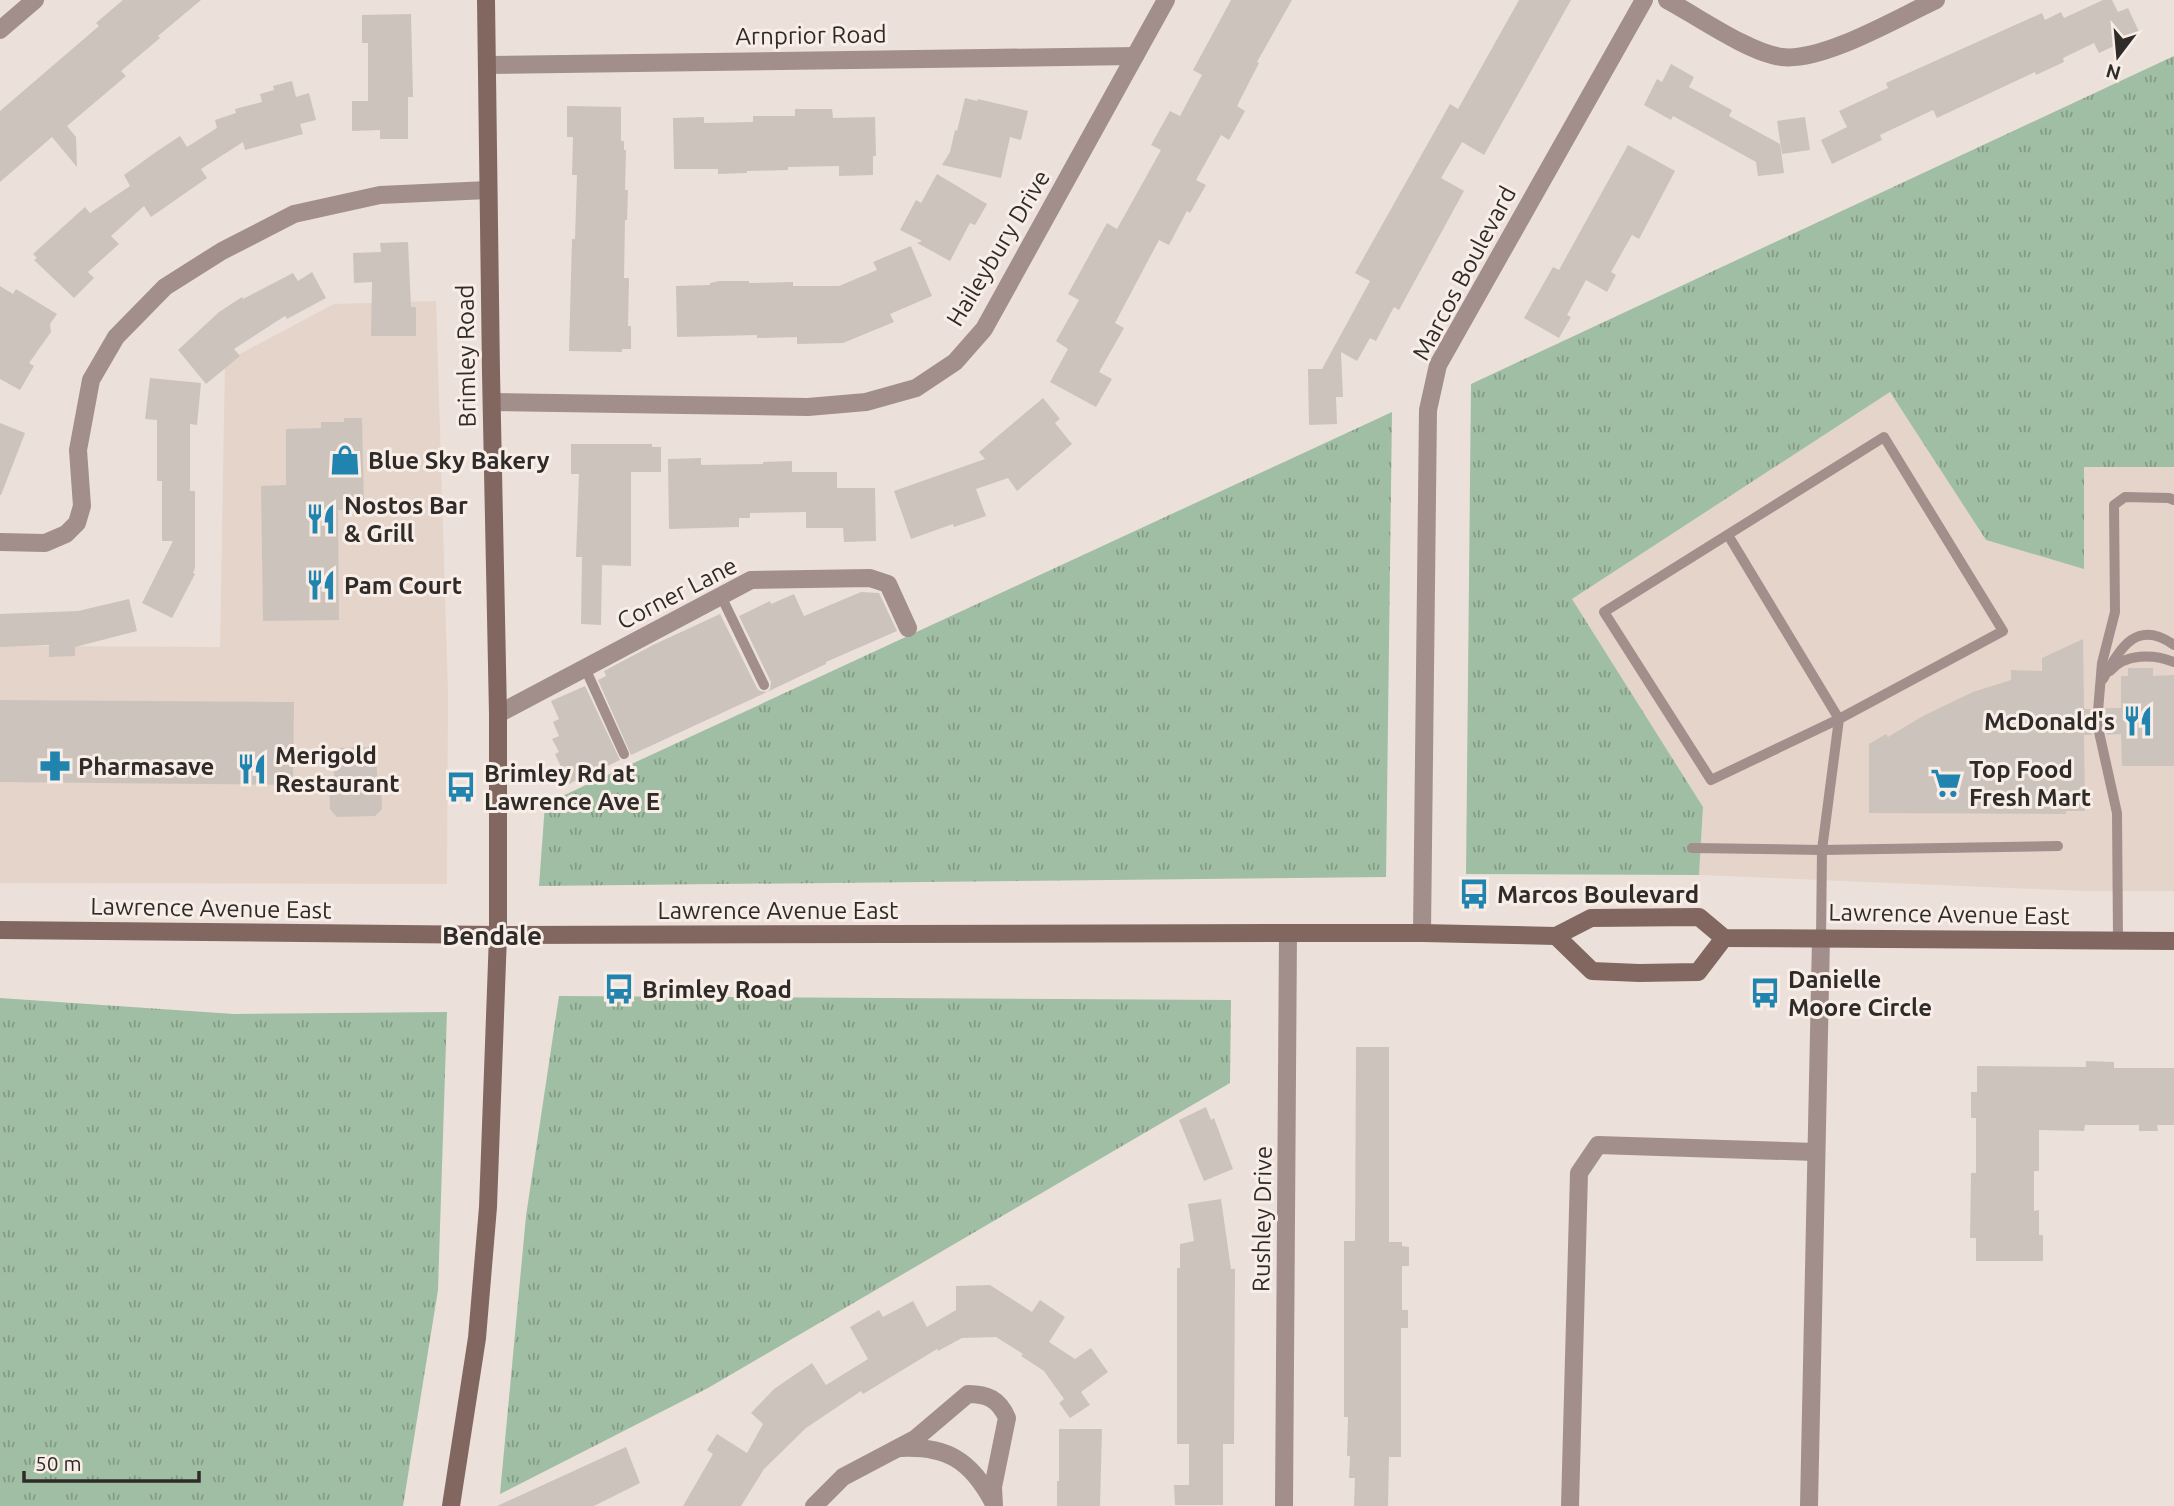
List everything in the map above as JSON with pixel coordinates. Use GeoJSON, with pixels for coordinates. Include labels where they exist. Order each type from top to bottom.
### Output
{"type":"FeatureCollection","features":[{"type":"Feature","properties":{"kind":"main road","name":"Brimley Road"},"geometry":{"type":"LineString","coordinates":[[451,1506],[477,1338],[488,1207],[498,935],[498,714],[486,0]]}},
{"type":"Feature","properties":{"kind":"main road","name":"Lawrence Avenue East"},"geometry":{"type":"LineString","coordinates":[[0,930],[498,935],[1422,933],[1556,936],[1591,918],[1699,917],[1724,938],[2174,941]]}},
{"type":"Feature","properties":{"kind":"main road"},"geometry":{"type":"LineString","coordinates":[[1556,936],[1592,971],[1639,973],[1698,972],[1724,938]]}},
{"type":"Feature","properties":{"kind":"street"},"geometry":{"type":"LineString","coordinates":[[0,30],[35,0]]}},
{"type":"Feature","properties":{"kind":"street","name":"Haileybury Drive"},"geometry":{"type":"LineString","coordinates":[[492,402],[808,407],[866,402],[916,388],[955,362],[984,329],[1166,0]]}},
{"type":"Feature","properties":{"kind":"street","name":"Marcos Boulevard"},"geometry":{"type":"LineString","coordinates":[[1422,933],[1428,410],[1438,365],[1644,0]]}},
{"type":"Feature","properties":{"kind":"street"},"geometry":{"type":"LineString","coordinates":[[1667,0],[1751,47],[1781,57],[1806,57],[1829,50],[1936,0]]}},
{"type":"Feature","properties":{"kind":"street","name":"Arnprior Road"},"geometry":{"type":"LineString","coordinates":[[488,65],[1135,56]]}},
{"type":"Feature","properties":{"kind":"street"},"geometry":{"type":"LineString","coordinates":[[0,542],[45,543],[66,534],[77,523],[82,506],[78,450],[91,380],[116,337],[165,287],[222,251],[294,214],[380,195],[488,190]]}},
{"type":"Feature","properties":{"kind":"street","name":"Corner Lane"},"geometry":{"type":"LineString","coordinates":[[498,714],[751,580],[870,578],[888,584],[908,628]]}},
{"type":"Feature","properties":{"kind":"street","name":"Rushley Drive"},"geometry":{"type":"LineString","coordinates":[[1284,1506],[1288,933]]}},
{"type":"Feature","properties":{"kind":"street"},"geometry":{"type":"LineString","coordinates":[[1809,1506],[1821,938]]}},
{"type":"Feature","properties":{"kind":"street"},"geometry":{"type":"LineString","coordinates":[[1570,1506],[1579,1173],[1598,1145],[1815,1152]]}},
{"type":"Feature","properties":{"kind":"street"},"geometry":{"type":"LineString","coordinates":[[814,1506],[843,1477],[915,1439],[968,1394],[980,1394],[992,1397],[1007,1418],[996,1466],[994,1506]]}},
{"type":"Feature","properties":{"kind":"street"},"geometry":{"type":"LineString","coordinates":[[898,1448],[921,1447],[945,1452],[966,1464],[981,1480],[994,1506]]}},
{"type":"Feature","properties":{"kind":"lane"},"geometry":{"type":"LineString","coordinates":[[1884,437],[2003,631],[1839,719],[1712,780],[1604,612],[1884,437]]}},
{"type":"Feature","properties":{"kind":"lane"},"geometry":{"type":"LineString","coordinates":[[2118,940],[2117,813],[2097,723],[2102,663],[2115,612],[2114,505],[2125,497],[2174,500]]}},
{"type":"Feature","properties":{"kind":"lane"},"geometry":{"type":"LineString","coordinates":[[1728,535],[1839,719],[1822,850],[1821,938]]}},
{"type":"Feature","properties":{"kind":"lane"},"geometry":{"type":"LineString","coordinates":[[721,596],[764,685]]}},
{"type":"Feature","properties":{"kind":"lane"},"geometry":{"type":"LineString","coordinates":[[2101,682],[2121,648],[2141,635],[2155,635],[2174,645]]}},
{"type":"Feature","properties":{"kind":"lane"},"geometry":{"type":"LineString","coordinates":[[2101,682],[2116,665],[2135,657],[2164,658],[2174,662]]}},
{"type":"Feature","properties":{"kind":"lane"},"geometry":{"type":"LineString","coordinates":[[585,668],[624,754]]}},
{"type":"Feature","properties":{"kind":"lane"},"geometry":{"type":"LineString","coordinates":[[1692,848],[1822,850],[2058,846]]}},
{"type":"Feature","properties":{"kind":"shaded area"},"geometry":{"type":"Polygon","coordinates":[[[436,301],[448,692],[447,884],[0,883],[0,646],[220,647],[225,362],[334,304],[436,301]]]}},
{"type":"Feature","properties":{"kind":"shaded area"},"geometry":{"type":"Polygon","coordinates":[[[1890,392],[1986,540],[2084,568],[2084,467],[2174,467],[2174,891],[2084,891],[1699,875],[1703,807],[1572,599],[1890,392]]]}},
{"type":"Feature","properties":{"kind":"green space"},"geometry":{"type":"Polygon","coordinates":[[[2174,56],[2174,467],[2084,467],[2084,569],[1986,540],[1890,392],[1572,599],[1703,807],[1699,875],[1466,874],[1471,384],[2174,56]]]}},
{"type":"Feature","properties":{"kind":"green space"},"geometry":{"type":"Polygon","coordinates":[[[1392,412],[1386,877],[539,886],[545,804],[1392,412]]]}},
{"type":"Feature","properties":{"kind":"green space"},"geometry":{"type":"Polygon","coordinates":[[[559,996],[1231,1000],[1230,1083],[708,1388],[500,1494],[526,1216],[559,996]]]}},
{"type":"Feature","properties":{"kind":"green space"},"geometry":{"type":"Polygon","coordinates":[[[0,998],[234,1014],[447,1012],[438,1290],[403,1506],[0,1506],[0,998]]]}},
{"type":"Feature","properties":{"kind":"building"},"geometry":{"type":"Polygon","coordinates":[[[123,0],[201,0],[121,71],[126,76],[67,126],[76,137],[77,167],[52,137],[0,182],[0,111],[99,26],[96,23],[123,0]]]}},
{"type":"Feature","properties":{"kind":"building"},"geometry":{"type":"Polygon","coordinates":[[[1231,0],[1292,0],[1257,62],[1259,63],[1237,106],[1245,111],[1229,140],[1221,135],[1196,180],[1206,185],[1190,213],[1187,211],[1169,245],[1159,240],[1115,323],[1124,328],[1099,372],[1112,379],[1096,407],[1050,382],[1068,349],[1056,341],[1079,300],[1068,294],[1107,223],[1117,229],[1161,150],[1151,145],[1170,111],[1180,116],[1202,75],[1193,70],[1231,0]]]}},
{"type":"Feature","properties":{"kind":"building"},"geometry":{"type":"Polygon","coordinates":[[[1519,0],[1571,0],[1484,155],[1462,142],[1441,178],[1464,191],[1399,310],[1394,307],[1376,341],[1370,338],[1357,361],[1341,352],[1343,397],[1336,397],[1337,424],[1309,425],[1308,369],[1322,369],[1370,281],[1355,273],[1450,104],[1458,109],[1519,0]]]}},
{"type":"Feature","properties":{"kind":"building"},"geometry":{"type":"Polygon","coordinates":[[[2103,0],[2112,0],[2118,12],[2128,8],[2140,34],[2099,53],[2094,43],[2063,58],[2064,62],[2036,75],[2035,72],[1937,118],[1933,110],[1880,135],[1882,140],[1832,164],[1821,140],[1847,127],[1839,111],[1888,88],[1886,83],[2042,13],[2045,20],[2061,12],[2064,18],[2103,0]]]}},
{"type":"Feature","properties":{"kind":"building"},"geometry":{"type":"Polygon","coordinates":[[[411,14],[413,97],[408,97],[408,139],[380,139],[380,130],[352,131],[352,101],[368,101],[368,43],[362,43],[362,15],[411,14]]]}},
{"type":"Feature","properties":{"kind":"building"},"geometry":{"type":"Polygon","coordinates":[[[1671,64],[1694,77],[1689,87],[1732,110],[1729,116],[1780,144],[1784,173],[1758,176],[1756,162],[1673,116],[1671,120],[1644,105],[1657,79],[1662,82],[1671,64]]]}},
{"type":"Feature","properties":{"kind":"building"},"geometry":{"type":"Polygon","coordinates":[[[292,81],[296,97],[309,93],[316,120],[300,124],[303,134],[245,150],[243,142],[201,169],[207,178],[151,217],[144,206],[111,236],[119,244],[88,272],[94,278],[74,298],[34,260],[37,258],[33,254],[85,207],[90,213],[130,186],[124,175],[156,152],[180,136],[187,147],[217,128],[215,120],[236,113],[235,109],[262,102],[260,94],[274,90],[273,86],[292,81]]]}},
{"type":"Feature","properties":{"kind":"building"},"geometry":{"type":"Polygon","coordinates":[[[965,98],[1028,111],[1021,140],[1010,137],[1001,178],[942,165],[950,152],[965,98]]]}},
{"type":"Feature","properties":{"kind":"building"},"geometry":{"type":"Polygon","coordinates":[[[567,106],[621,107],[621,141],[624,141],[626,150],[625,190],[628,190],[624,278],[629,278],[628,326],[631,326],[631,349],[622,349],[622,352],[569,351],[577,175],[572,175],[573,137],[567,137],[567,106]]]}},
{"type":"Feature","properties":{"kind":"building"},"geometry":{"type":"Polygon","coordinates":[[[795,109],[832,109],[833,118],[875,117],[876,156],[873,156],[873,175],[839,176],[839,166],[788,167],[788,170],[718,174],[718,169],[674,169],[673,118],[704,117],[704,123],[753,122],[753,116],[795,116],[795,109]]]}},
{"type":"Feature","properties":{"kind":"building"},"geometry":{"type":"Polygon","coordinates":[[[1805,117],[1810,150],[1782,154],[1777,121],[1805,117]]]}},
{"type":"Feature","properties":{"kind":"building"},"geometry":{"type":"Polygon","coordinates":[[[1628,145],[1675,171],[1639,239],[1632,235],[1611,272],[1616,275],[1607,292],[1586,280],[1567,315],[1571,317],[1559,338],[1524,318],[1553,267],[1559,270],[1628,145]]]}},
{"type":"Feature","properties":{"kind":"building"},"geometry":{"type":"Polygon","coordinates":[[[937,174],[987,204],[975,225],[970,223],[950,261],[917,243],[922,241],[900,230],[916,200],[921,203],[937,174]]]}},
{"type":"Feature","properties":{"kind":"building"},"geometry":{"type":"Polygon","coordinates":[[[408,242],[411,307],[416,307],[416,336],[371,336],[372,282],[354,283],[353,253],[381,252],[380,243],[408,242]]]}},
{"type":"Feature","properties":{"kind":"building"},"geometry":{"type":"Polygon","coordinates":[[[911,246],[932,296],[890,314],[894,322],[843,343],[797,344],[797,337],[757,338],[757,335],[677,337],[676,286],[749,281],[793,282],[793,286],[839,286],[877,270],[873,262],[911,246]]]}},
{"type":"Feature","properties":{"kind":"building"},"geometry":{"type":"Polygon","coordinates":[[[312,272],[326,298],[287,319],[285,316],[234,349],[240,356],[206,384],[178,350],[219,312],[242,297],[243,299],[293,273],[298,281],[312,272]]]}},
{"type":"Feature","properties":{"kind":"building"},"geometry":{"type":"Polygon","coordinates":[[[0,286],[13,294],[16,289],[57,314],[50,324],[51,332],[29,363],[34,366],[20,390],[0,379],[0,286]]]}},
{"type":"Feature","properties":{"kind":"building"},"geometry":{"type":"Polygon","coordinates":[[[150,378],[201,383],[197,425],[190,424],[190,491],[195,491],[195,574],[172,618],[142,603],[173,541],[162,541],[162,481],[157,481],[157,420],[145,419],[150,378]]]}},
{"type":"Feature","properties":{"kind":"building"},"geometry":{"type":"Polygon","coordinates":[[[1043,398],[1060,419],[1055,423],[1072,444],[1017,491],[1008,478],[976,489],[986,516],[911,539],[894,491],[985,459],[979,452],[1043,398]]]}},
{"type":"Feature","properties":{"kind":"building"},"geometry":{"type":"Polygon","coordinates":[[[344,418],[362,418],[364,510],[338,510],[339,620],[263,621],[261,486],[286,485],[286,429],[321,428],[321,422],[344,422],[344,418]]]}},
{"type":"Feature","properties":{"kind":"building"},"geometry":{"type":"Polygon","coordinates":[[[0,423],[25,433],[1,495],[0,495],[0,423]]]}},
{"type":"Feature","properties":{"kind":"building"},"geometry":{"type":"Polygon","coordinates":[[[571,444],[652,444],[652,447],[661,447],[661,472],[631,472],[631,566],[602,565],[601,625],[581,624],[582,557],[576,557],[579,474],[571,474],[571,444]]]}},
{"type":"Feature","properties":{"kind":"building"},"geometry":{"type":"Polygon","coordinates":[[[701,458],[701,465],[792,461],[792,472],[837,472],[837,488],[875,488],[876,541],[844,542],[843,528],[806,528],[806,512],[750,513],[750,518],[739,518],[739,527],[669,529],[668,459],[701,458]]]}},
{"type":"Feature","properties":{"kind":"building"},"geometry":{"type":"Polygon","coordinates":[[[861,592],[879,593],[897,631],[767,692],[771,682],[739,616],[770,601],[771,604],[794,594],[804,616],[861,592]]]}},
{"type":"Feature","properties":{"kind":"building"},"geometry":{"type":"Polygon","coordinates":[[[129,599],[137,631],[75,647],[75,656],[49,657],[49,645],[0,647],[0,614],[78,611],[129,599]]]}},
{"type":"Feature","properties":{"kind":"building"},"geometry":{"type":"Polygon","coordinates":[[[720,614],[757,688],[767,692],[631,755],[598,680],[606,676],[604,671],[720,614]]]}},
{"type":"Feature","properties":{"kind":"building"},"geometry":{"type":"Polygon","coordinates":[[[2083,639],[2084,709],[2091,709],[2092,735],[2084,735],[2085,811],[2066,811],[2066,814],[1869,813],[1869,744],[1886,734],[1888,737],[1923,716],[1973,692],[2011,680],[2011,670],[2042,671],[2042,658],[2083,639]]]}},
{"type":"Feature","properties":{"kind":"building","name":"McDonald's"},"geometry":{"type":"Polygon","coordinates":[[[2128,668],[2153,668],[2153,676],[2174,675],[2174,766],[2122,766],[2121,734],[2107,735],[2104,722],[2106,708],[2121,708],[2121,676],[2128,676],[2128,668]]]}},
{"type":"Feature","properties":{"kind":"building"},"geometry":{"type":"Polygon","coordinates":[[[585,686],[620,760],[569,784],[555,754],[559,752],[552,739],[559,736],[553,722],[559,719],[551,701],[585,686]]]}},
{"type":"Feature","properties":{"kind":"building"},"geometry":{"type":"Polygon","coordinates":[[[0,700],[294,702],[293,785],[0,782],[0,700]]]}},
{"type":"Feature","properties":{"kind":"building"},"geometry":{"type":"Polygon","coordinates":[[[376,747],[382,809],[375,816],[337,817],[330,809],[329,781],[334,776],[334,748],[376,747]]]}},
{"type":"Feature","properties":{"kind":"building"},"geometry":{"type":"Polygon","coordinates":[[[1356,1047],[1389,1047],[1389,1242],[1402,1242],[1402,1246],[1409,1247],[1409,1266],[1402,1266],[1402,1310],[1408,1310],[1408,1328],[1401,1328],[1401,1457],[1389,1457],[1388,1506],[1354,1506],[1355,1478],[1349,1478],[1348,1417],[1344,1417],[1344,1241],[1355,1241],[1356,1047]]]}},
{"type":"Feature","properties":{"kind":"building"},"geometry":{"type":"Polygon","coordinates":[[[2086,1061],[2114,1062],[2114,1068],[2174,1068],[2174,1125],[2157,1125],[2158,1131],[2139,1131],[2139,1125],[2085,1125],[2084,1131],[2039,1130],[2039,1171],[2034,1171],[2034,1211],[2039,1210],[2043,1261],[1976,1261],[1976,1238],[1970,1238],[1971,1173],[1976,1173],[1976,1118],[1971,1118],[1971,1092],[1977,1092],[1977,1066],[2086,1067],[2086,1061]]]}},
{"type":"Feature","properties":{"kind":"building"},"geometry":{"type":"Polygon","coordinates":[[[1206,1107],[1211,1120],[1214,1118],[1233,1169],[1204,1181],[1179,1120],[1206,1107]]]}},
{"type":"Feature","properties":{"kind":"building"},"geometry":{"type":"Polygon","coordinates":[[[1221,1199],[1231,1269],[1235,1269],[1234,1444],[1223,1444],[1223,1505],[1175,1505],[1174,1485],[1189,1485],[1189,1444],[1177,1444],[1177,1268],[1180,1268],[1180,1244],[1194,1241],[1188,1204],[1221,1199]]]}},
{"type":"Feature","properties":{"kind":"building"},"geometry":{"type":"Polygon","coordinates":[[[990,1285],[1032,1312],[1040,1300],[1065,1317],[1049,1342],[1075,1359],[1091,1348],[1108,1372],[1081,1392],[1090,1405],[1070,1418],[1059,1403],[1064,1399],[1044,1371],[1021,1356],[1023,1354],[996,1337],[962,1338],[938,1351],[937,1349],[863,1394],[861,1391],[806,1428],[764,1469],[741,1506],[683,1506],[713,1454],[707,1450],[717,1434],[747,1453],[763,1424],[751,1413],[774,1389],[812,1363],[826,1385],[868,1359],[850,1327],[879,1310],[883,1317],[913,1301],[927,1327],[956,1310],[956,1286],[990,1285]]]}},
{"type":"Feature","properties":{"kind":"building"},"geometry":{"type":"Polygon","coordinates":[[[1059,1429],[1102,1429],[1100,1506],[1057,1506],[1059,1429]]]}},
{"type":"Feature","properties":{"kind":"building"},"geometry":{"type":"Polygon","coordinates":[[[626,1447],[640,1483],[594,1506],[497,1506],[626,1447]]]}},
{"type":"Feature","properties":{"kind":"place","name":"Blue Sky Bakery"},"geometry":{"type":"Point","coordinates":[345,460]}},
{"type":"Feature","properties":{"kind":"place","name":"Nostos Bar & Grill"},"geometry":{"type":"Point","coordinates":[321,519]}},
{"type":"Feature","properties":{"kind":"place","name":"Pam Court"},"geometry":{"type":"Point","coordinates":[321,585]}},
{"type":"Feature","properties":{"kind":"place","name":"McDonald's"},"geometry":{"type":"Point","coordinates":[2138,721]}},
{"type":"Feature","properties":{"kind":"place","name":"Pharmasave"},"geometry":{"type":"Point","coordinates":[55,766]}},
{"type":"Feature","properties":{"kind":"place","name":"Merigold Restaurant"},"geometry":{"type":"Point","coordinates":[252,769]}},
{"type":"Feature","properties":{"kind":"place","name":"Top Food Fresh Mart"},"geometry":{"type":"Point","coordinates":[1946,783]}},
{"type":"Feature","properties":{"kind":"place","name":"Brimley Rd at Lawrence Ave E"},"geometry":{"type":"Point","coordinates":[461,787]}},
{"type":"Feature","properties":{"kind":"place","name":"Marcos Boulevard"},"geometry":{"type":"Point","coordinates":[1474,894]}},
{"type":"Feature","properties":{"kind":"place","name":"Brimley Road"},"geometry":{"type":"Point","coordinates":[619,989]}},
{"type":"Feature","properties":{"kind":"place","name":"Danielle Moore Circle"},"geometry":{"type":"Point","coordinates":[1765,993]}},
{"type":"Feature","properties":{"kind":"district","name":"Bendale"},"geometry":{"type":"Point","coordinates":[492,935]}}]}
